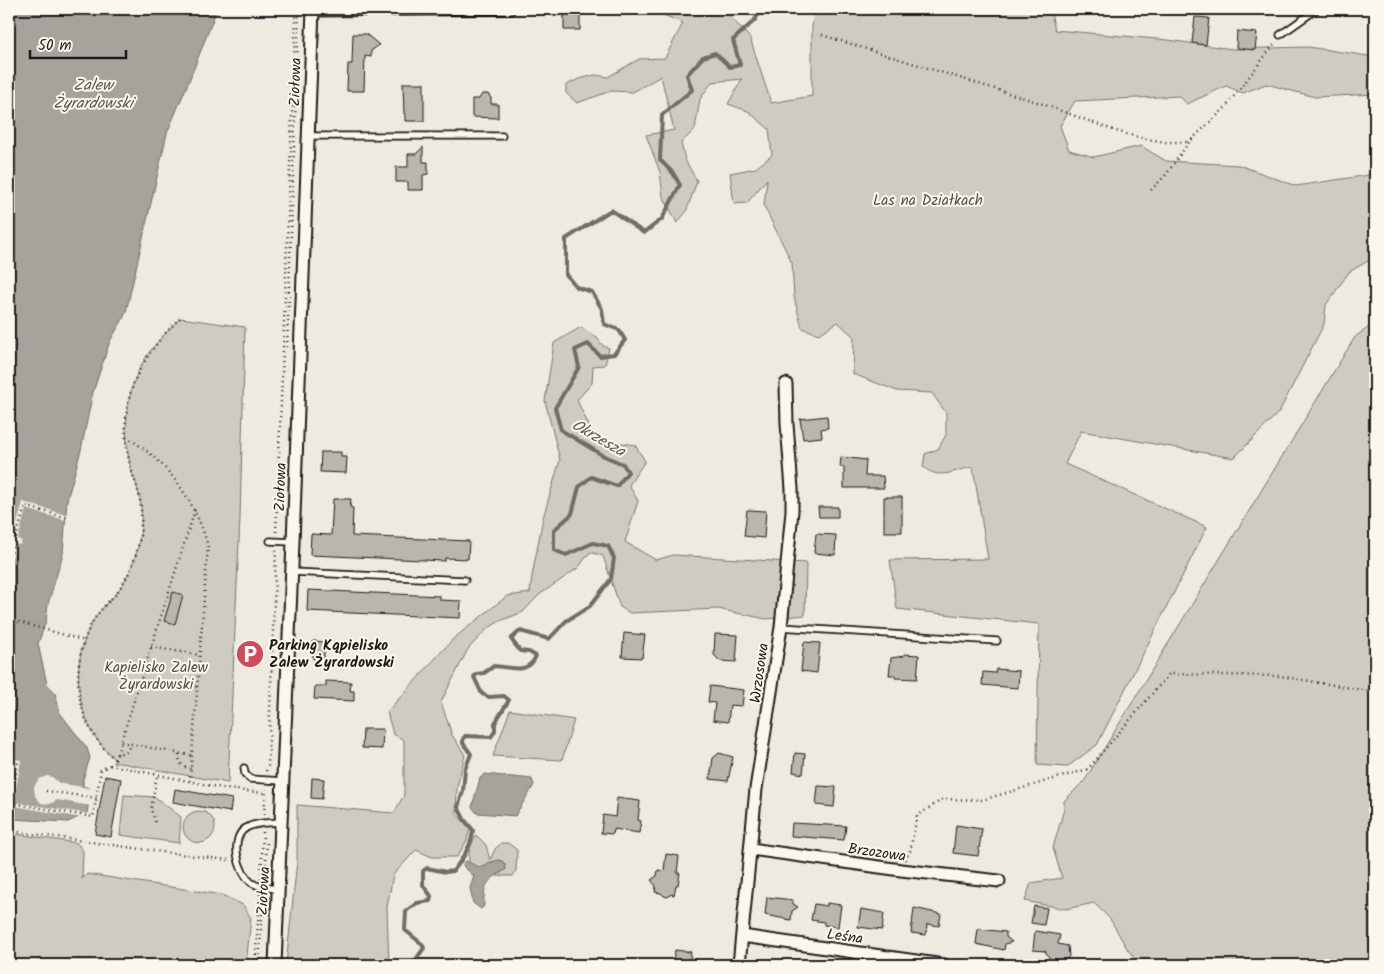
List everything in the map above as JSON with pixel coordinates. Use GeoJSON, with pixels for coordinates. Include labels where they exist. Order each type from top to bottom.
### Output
{"type":"FeatureCollection","features":[{"type":"Feature","properties":{"kind":"street","name":"Ziołowa"},"geometry":{"type":"LineString","coordinates":[[275,965],[313,11]]}},
{"type":"Feature","properties":{"kind":"street","name":"Wrzosowa"},"geometry":{"type":"LineString","coordinates":[[739,965],[756,789],[781,627],[792,511],[786,384]]}},
{"type":"Feature","properties":{"kind":"street","name":"Brzozowa"},"geometry":{"type":"LineString","coordinates":[[751,849],[900,870],[999,881]]}},
{"type":"Feature","properties":{"kind":"street","name":"Leśna"},"geometry":{"type":"LineString","coordinates":[[742,936],[944,965]]}},
{"type":"Feature","properties":{"kind":"lane"},"geometry":{"type":"LineString","coordinates":[[1280,36],[1317,9]]}},
{"type":"Feature","properties":{"kind":"lane"},"geometry":{"type":"LineString","coordinates":[[313,11],[511,11]]}},
{"type":"Feature","properties":{"kind":"lane"},"geometry":{"type":"LineString","coordinates":[[308,136],[502,136]]}},
{"type":"Feature","properties":{"kind":"lane"},"geometry":{"type":"LineString","coordinates":[[275,541],[293,542]]}},
{"type":"Feature","properties":{"kind":"lane"},"geometry":{"type":"LineString","coordinates":[[292,572],[465,580]]}},
{"type":"Feature","properties":{"kind":"lane"},"geometry":{"type":"LineString","coordinates":[[781,627],[997,641]]}},
{"type":"Feature","properties":{"kind":"lane"},"geometry":{"type":"LineString","coordinates":[[244,768],[244,774],[250,779],[283,781]]}},
{"type":"Feature","properties":{"kind":"lane"},"geometry":{"type":"LineString","coordinates":[[279,889],[253,884],[242,872],[238,862],[238,847],[240,834],[245,828],[281,822]]}},
{"type":"Feature","properties":{"kind":"path"},"geometry":{"type":"LineString","coordinates":[[259,965],[268,823],[275,541],[297,9]]}},
{"type":"Feature","properties":{"kind":"path"},"geometry":{"type":"LineString","coordinates":[[822,35],[1037,102],[1116,131],[1166,142],[1189,142]]}},
{"type":"Feature","properties":{"kind":"path"},"geometry":{"type":"LineString","coordinates":[[1151,190],[1165,176],[1189,142],[1225,108],[1280,36]]}},
{"type":"Feature","properties":{"kind":"path"},"geometry":{"type":"LineString","coordinates":[[115,760],[101,746],[93,733],[81,703],[78,673],[80,655],[95,619],[125,580],[138,547],[141,505],[128,456],[126,419],[129,399],[135,379],[145,359],[180,318]]}},
{"type":"Feature","properties":{"kind":"path"},"geometry":{"type":"LineString","coordinates":[[126,438],[152,456],[186,494],[195,510],[208,546],[190,781]]}},
{"type":"Feature","properties":{"kind":"path"},"geometry":{"type":"LineString","coordinates":[[9,562],[25,506],[68,518]]}},
{"type":"Feature","properties":{"kind":"path"},"geometry":{"type":"LineString","coordinates":[[9,760],[18,762],[10,802],[93,817],[101,770],[115,762],[195,510]]}},
{"type":"Feature","properties":{"kind":"path"},"geometry":{"type":"LineString","coordinates":[[9,619],[85,641]]}},
{"type":"Feature","properties":{"kind":"path"},"geometry":{"type":"LineString","coordinates":[[151,646],[200,655]]}},
{"type":"Feature","properties":{"kind":"path"},"geometry":{"type":"LineString","coordinates":[[900,870],[910,851],[917,816],[944,799],[982,800],[1088,769],[1169,674],[1280,676],[1375,692]]}},
{"type":"Feature","properties":{"kind":"path"},"geometry":{"type":"LineString","coordinates":[[141,680],[198,687]]}},
{"type":"Feature","properties":{"kind":"path"},"geometry":{"type":"LineString","coordinates":[[121,742],[193,756]]}},
{"type":"Feature","properties":{"kind":"path"},"geometry":{"type":"LineString","coordinates":[[117,754],[126,752],[131,744]]}},
{"type":"Feature","properties":{"kind":"path"},"geometry":{"type":"LineString","coordinates":[[179,754],[181,765],[192,769]]}},
{"type":"Feature","properties":{"kind":"path"},"geometry":{"type":"LineString","coordinates":[[110,765],[236,790],[265,793]]}},
{"type":"Feature","properties":{"kind":"path"},"geometry":{"type":"LineString","coordinates":[[154,822],[151,809],[157,774]]}},
{"type":"Feature","properties":{"kind":"path"},"geometry":{"type":"LineString","coordinates":[[265,800],[268,780]]}},
{"type":"Feature","properties":{"kind":"path"},"geometry":{"type":"LineString","coordinates":[[46,791],[96,798]]}},
{"type":"Feature","properties":{"kind":"path"},"geometry":{"type":"LineString","coordinates":[[9,831],[73,838],[131,849],[229,860]]}},
{"type":"Feature","properties":{"kind":"green space","name":"Las na Działkach"},"geometry":{"type":"Polygon","coordinates":[[[649,9],[723,9],[750,38],[771,103],[812,96],[812,27],[815,9],[1050,9],[1055,30],[1168,40],[1232,49],[1308,47],[1375,57],[1375,94],[1315,97],[1266,84],[1243,93],[1226,86],[1187,104],[1179,96],[1075,101],[1060,126],[1069,150],[1094,157],[1141,146],[1166,161],[1239,165],[1296,186],[1375,174],[1375,257],[1349,272],[1326,305],[1324,324],[1279,412],[1234,458],[1081,431],[1065,464],[1207,527],[1097,745],[1067,767],[1037,765],[1039,624],[897,609],[890,560],[988,559],[973,467],[941,474],[929,471],[923,467],[925,454],[938,449],[946,435],[946,413],[932,393],[897,391],[853,374],[854,337],[838,322],[819,334],[802,328],[794,297],[792,263],[764,206],[767,179],[747,203],[734,204],[730,173],[756,168],[772,155],[769,129],[748,111],[728,104],[742,79],[712,82],[700,99],[695,129],[681,143],[685,160],[697,181],[686,212],[677,223],[663,196],[660,172],[646,135],[674,130],[661,76],[633,92],[611,91],[577,103],[566,93],[566,85],[579,79],[595,75],[608,77],[639,59],[665,58],[683,23],[649,9]]]}},
{"type":"Feature","properties":{"kind":"green space","name":"Kapielisko Zalew Żyrardowski"},"geometry":{"type":"Polygon","coordinates":[[[180,318],[245,327],[240,518],[228,783],[115,762],[92,732],[85,717],[79,683],[79,666],[87,633],[97,615],[119,590],[134,560],[138,547],[141,526],[141,504],[129,459],[126,429],[129,400],[133,385],[149,353],[180,318]]]}},
{"type":"Feature","properties":{"kind":"green space"},"geometry":{"type":"Polygon","coordinates":[[[1375,323],[1375,965],[1140,965],[1128,950],[1110,919],[1094,903],[1066,909],[1025,901],[1031,883],[1062,878],[1053,848],[1064,809],[1064,801],[1085,780],[1355,337],[1375,323]]]}},
{"type":"Feature","properties":{"kind":"green space"},"geometry":{"type":"Polygon","coordinates":[[[581,327],[597,338],[603,346],[609,348],[605,365],[593,366],[592,383],[577,400],[595,439],[635,445],[645,461],[629,485],[638,501],[625,542],[656,560],[673,555],[806,563],[805,615],[766,619],[718,609],[630,613],[620,607],[603,556],[590,552],[578,568],[539,595],[523,612],[500,621],[487,629],[468,649],[441,702],[452,735],[465,755],[457,787],[456,813],[470,829],[467,840],[457,857],[432,857],[416,850],[393,875],[387,907],[389,965],[286,965],[297,861],[297,805],[394,813],[404,795],[404,740],[393,734],[387,712],[453,639],[507,596],[530,593],[543,518],[560,460],[545,401],[554,343],[581,327]]]}},
{"type":"Feature","properties":{"kind":"green space"},"geometry":{"type":"Polygon","coordinates":[[[510,710],[574,720],[562,760],[493,756],[510,710]]]}},
{"type":"Feature","properties":{"kind":"green space"},"geometry":{"type":"Polygon","coordinates":[[[124,795],[155,797],[181,817],[179,843],[120,835],[124,795]]]}},
{"type":"Feature","properties":{"kind":"green space"},"geometry":{"type":"Polygon","coordinates":[[[199,811],[205,812],[210,816],[214,821],[214,833],[210,838],[205,842],[199,843],[193,842],[188,838],[184,833],[183,827],[184,821],[188,816],[193,812],[199,811]]]}},
{"type":"Feature","properties":{"kind":"green space"},"geometry":{"type":"Polygon","coordinates":[[[9,833],[77,843],[83,851],[82,879],[87,874],[222,895],[243,905],[251,918],[246,965],[9,965],[9,833]]]}},
{"type":"Feature","properties":{"kind":"green space"},"geometry":{"type":"Polygon","coordinates":[[[476,835],[486,845],[490,860],[495,849],[501,843],[508,843],[517,850],[516,870],[513,876],[497,876],[506,869],[502,861],[488,863],[481,868],[470,864],[469,853],[476,835]]]}},
{"type":"Feature","properties":{"kind":"water","name":"Zalew Żyrardowski"},"geometry":{"type":"Polygon","coordinates":[[[9,9],[217,9],[167,133],[126,312],[110,341],[93,392],[81,450],[67,500],[63,554],[48,604],[46,621],[38,644],[47,684],[55,693],[60,713],[87,748],[90,758],[83,779],[83,786],[91,789],[87,813],[68,822],[9,819],[9,9]]]}},
{"type":"Feature","properties":{"kind":"water"},"geometry":{"type":"Polygon","coordinates":[[[485,774],[532,779],[534,785],[515,816],[477,813],[472,807],[480,778],[485,774]]]}},
{"type":"Feature","properties":{"kind":"water"},"geometry":{"type":"Polygon","coordinates":[[[498,860],[505,864],[506,869],[488,883],[484,892],[484,906],[481,909],[473,903],[470,888],[474,876],[463,864],[465,861],[482,867],[498,860]]]}},
{"type":"Feature","properties":{"kind":"pier"},"geometry":{"type":"Polygon","coordinates":[[[23,502],[66,515],[65,520],[26,509],[18,539],[22,541],[20,545],[16,544],[9,569],[9,552],[23,502]]]}},
{"type":"Feature","properties":{"kind":"pier"},"geometry":{"type":"Polygon","coordinates":[[[9,758],[21,760],[14,802],[89,814],[82,818],[9,805],[15,763],[9,761],[9,758]]]}},
{"type":"Feature","properties":{"kind":"pier"},"geometry":{"type":"Polygon","coordinates":[[[47,776],[52,777],[59,783],[94,789],[91,806],[57,800],[50,804],[41,803],[35,796],[34,787],[39,779],[47,776]]]}},
{"type":"Feature","properties":{"kind":"building"},"geometry":{"type":"Polygon","coordinates":[[[564,11],[580,11],[580,30],[564,30],[564,11]]]}},
{"type":"Feature","properties":{"kind":"building"},"geometry":{"type":"Polygon","coordinates":[[[1195,17],[1209,18],[1206,45],[1192,43],[1195,17]]]}},
{"type":"Feature","properties":{"kind":"building"},"geometry":{"type":"Polygon","coordinates":[[[1237,31],[1257,33],[1255,50],[1236,48],[1237,31]]]}},
{"type":"Feature","properties":{"kind":"building"},"geometry":{"type":"Polygon","coordinates":[[[353,34],[366,34],[379,45],[371,51],[371,57],[365,56],[364,91],[347,91],[348,64],[352,64],[353,34]]]}},
{"type":"Feature","properties":{"kind":"building"},"geometry":{"type":"Polygon","coordinates":[[[403,83],[424,83],[424,121],[405,121],[403,83]]]}},
{"type":"Feature","properties":{"kind":"building"},"geometry":{"type":"Polygon","coordinates":[[[482,94],[488,94],[491,98],[491,104],[498,104],[498,118],[472,117],[472,99],[479,99],[482,94]]]}},
{"type":"Feature","properties":{"kind":"building"},"geometry":{"type":"Polygon","coordinates":[[[423,147],[423,162],[428,162],[428,174],[423,175],[423,190],[408,190],[408,182],[396,182],[396,167],[408,167],[408,154],[416,154],[423,147]]]}},
{"type":"Feature","properties":{"kind":"building"},"geometry":{"type":"Polygon","coordinates":[[[827,416],[828,428],[821,429],[822,437],[803,439],[800,419],[827,416]]]}},
{"type":"Feature","properties":{"kind":"building"},"geometry":{"type":"Polygon","coordinates":[[[321,452],[341,452],[341,457],[347,457],[346,473],[320,472],[321,452]]]}},
{"type":"Feature","properties":{"kind":"building"},"geometry":{"type":"Polygon","coordinates":[[[841,457],[866,460],[865,476],[883,476],[884,488],[844,488],[844,467],[840,467],[841,457]]]}},
{"type":"Feature","properties":{"kind":"building"},"geometry":{"type":"Polygon","coordinates":[[[884,497],[902,497],[902,532],[884,532],[884,497]]]}},
{"type":"Feature","properties":{"kind":"building"},"geometry":{"type":"Polygon","coordinates":[[[333,499],[351,499],[350,507],[353,508],[352,536],[469,541],[468,559],[445,558],[445,561],[310,555],[311,534],[331,535],[333,499]]]}},
{"type":"Feature","properties":{"kind":"building"},"geometry":{"type":"Polygon","coordinates":[[[818,507],[838,507],[838,517],[819,517],[818,507]]]}},
{"type":"Feature","properties":{"kind":"building"},"geometry":{"type":"Polygon","coordinates":[[[747,510],[766,511],[764,538],[744,536],[747,510]]]}},
{"type":"Feature","properties":{"kind":"building"},"geometry":{"type":"Polygon","coordinates":[[[816,534],[836,535],[835,555],[814,553],[816,534]]]}},
{"type":"Feature","properties":{"kind":"building"},"geometry":{"type":"Polygon","coordinates":[[[308,590],[440,596],[440,600],[461,601],[460,618],[307,611],[308,590]]]}},
{"type":"Feature","properties":{"kind":"building"},"geometry":{"type":"Polygon","coordinates":[[[173,592],[183,595],[175,624],[164,621],[173,592]]]}},
{"type":"Feature","properties":{"kind":"building"},"geometry":{"type":"Polygon","coordinates":[[[624,633],[645,635],[642,658],[622,657],[624,633]]]}},
{"type":"Feature","properties":{"kind":"building"},"geometry":{"type":"Polygon","coordinates":[[[715,634],[738,635],[736,662],[720,661],[714,655],[715,634]]]}},
{"type":"Feature","properties":{"kind":"building"},"geometry":{"type":"Polygon","coordinates":[[[313,641],[324,642],[324,659],[313,659],[313,641]]]}},
{"type":"Feature","properties":{"kind":"building"},"geometry":{"type":"Polygon","coordinates":[[[804,642],[820,643],[817,673],[801,671],[804,642]]]}},
{"type":"Feature","properties":{"kind":"building"},"geometry":{"type":"Polygon","coordinates":[[[904,654],[919,655],[917,679],[895,678],[895,675],[889,675],[891,658],[904,656],[904,654]]]}},
{"type":"Feature","properties":{"kind":"building"},"geometry":{"type":"Polygon","coordinates":[[[996,669],[1019,671],[1018,688],[982,685],[983,672],[995,673],[996,669]]]}},
{"type":"Feature","properties":{"kind":"building"},"geometry":{"type":"Polygon","coordinates":[[[326,681],[351,682],[350,691],[354,691],[354,701],[314,699],[315,686],[326,686],[326,681]]]}},
{"type":"Feature","properties":{"kind":"building"},"geometry":{"type":"Polygon","coordinates":[[[710,686],[744,690],[742,706],[730,705],[728,722],[713,720],[715,703],[708,702],[710,686]]]}},
{"type":"Feature","properties":{"kind":"building"},"geometry":{"type":"Polygon","coordinates":[[[363,729],[383,729],[382,749],[362,748],[363,729]]]}},
{"type":"Feature","properties":{"kind":"building"},"geometry":{"type":"Polygon","coordinates":[[[719,753],[733,757],[728,781],[710,779],[713,758],[719,753]]]}},
{"type":"Feature","properties":{"kind":"building"},"geometry":{"type":"Polygon","coordinates":[[[795,753],[805,754],[803,774],[793,772],[795,753]]]}},
{"type":"Feature","properties":{"kind":"building"},"geometry":{"type":"Polygon","coordinates":[[[105,776],[121,779],[111,837],[95,834],[105,776]]]}},
{"type":"Feature","properties":{"kind":"building"},"geometry":{"type":"Polygon","coordinates":[[[312,778],[324,779],[322,799],[311,798],[312,778]]]}},
{"type":"Feature","properties":{"kind":"building"},"geometry":{"type":"Polygon","coordinates":[[[818,786],[836,787],[834,807],[816,805],[818,786]]]}},
{"type":"Feature","properties":{"kind":"building"},"geometry":{"type":"Polygon","coordinates":[[[175,789],[232,799],[230,812],[173,802],[175,789]]]}},
{"type":"Feature","properties":{"kind":"building"},"geometry":{"type":"Polygon","coordinates":[[[617,798],[640,801],[638,820],[641,821],[639,833],[614,829],[613,834],[601,833],[603,815],[615,817],[617,798]]]}},
{"type":"Feature","properties":{"kind":"building"},"geometry":{"type":"Polygon","coordinates":[[[792,823],[846,826],[844,840],[791,836],[792,823]]]}},
{"type":"Feature","properties":{"kind":"building"},"geometry":{"type":"Polygon","coordinates":[[[956,825],[982,829],[978,856],[953,853],[956,825]]]}},
{"type":"Feature","properties":{"kind":"building"},"geometry":{"type":"Polygon","coordinates":[[[666,854],[679,856],[677,873],[680,873],[674,895],[671,894],[668,897],[655,892],[656,886],[651,880],[657,876],[658,870],[664,871],[666,854]]]}},
{"type":"Feature","properties":{"kind":"building"},"geometry":{"type":"Polygon","coordinates":[[[767,897],[793,900],[793,904],[798,907],[792,911],[791,920],[765,915],[767,897]]]}},
{"type":"Feature","properties":{"kind":"building"},"geometry":{"type":"Polygon","coordinates":[[[827,903],[841,905],[838,927],[824,925],[824,922],[811,920],[814,904],[827,906],[827,903]]]}},
{"type":"Feature","properties":{"kind":"building"},"geometry":{"type":"Polygon","coordinates":[[[1034,906],[1047,908],[1044,925],[1031,923],[1034,906]]]}},
{"type":"Feature","properties":{"kind":"building"},"geometry":{"type":"Polygon","coordinates":[[[914,908],[941,914],[939,926],[927,924],[926,935],[911,933],[914,908]]]}},
{"type":"Feature","properties":{"kind":"building"},"geometry":{"type":"Polygon","coordinates":[[[861,909],[884,913],[882,930],[858,927],[861,909]]]}},
{"type":"Feature","properties":{"kind":"building"},"geometry":{"type":"Polygon","coordinates":[[[978,929],[1006,932],[1006,937],[1012,942],[1005,944],[1004,950],[976,944],[978,929]]]}},
{"type":"Feature","properties":{"kind":"building"},"geometry":{"type":"Polygon","coordinates":[[[1035,931],[1060,935],[1058,944],[1068,946],[1069,956],[1066,961],[1050,959],[1045,951],[1033,950],[1035,931]]]}},
{"type":"Feature","properties":{"kind":"building"},"geometry":{"type":"Polygon","coordinates":[[[675,950],[691,952],[689,965],[672,965],[675,950]]]}},
{"type":"Feature","properties":{"kind":"waterway","name":"Okrzesza"},"geometry":{"type":"LineString","coordinates":[[412,965],[424,948],[422,944],[405,930],[406,911],[417,903],[430,901],[431,896],[423,885],[423,871],[427,868],[446,872],[453,871],[471,841],[473,830],[464,819],[458,807],[463,791],[465,769],[471,754],[463,743],[463,739],[465,736],[491,737],[495,731],[495,723],[509,700],[504,696],[489,697],[482,694],[474,677],[494,666],[518,669],[528,666],[536,656],[529,652],[520,651],[511,639],[520,631],[549,639],[566,621],[590,606],[611,579],[614,558],[608,546],[593,543],[566,555],[554,550],[554,530],[572,514],[579,487],[591,477],[617,486],[628,472],[623,464],[604,456],[561,430],[555,408],[579,367],[575,350],[588,344],[600,356],[614,354],[625,340],[619,330],[604,324],[602,309],[592,292],[576,287],[566,275],[566,239],[611,210],[644,233],[662,219],[680,185],[673,173],[660,160],[662,115],[692,90],[687,75],[703,57],[715,53],[730,67],[740,65],[733,40],[755,20],[761,9]]}},
{"type":"Feature","properties":{"kind":"place","name":"Parking Kąpielisko Zalew Żyrardowski"},"geometry":{"type":"Point","coordinates":[250,654]}}]}
